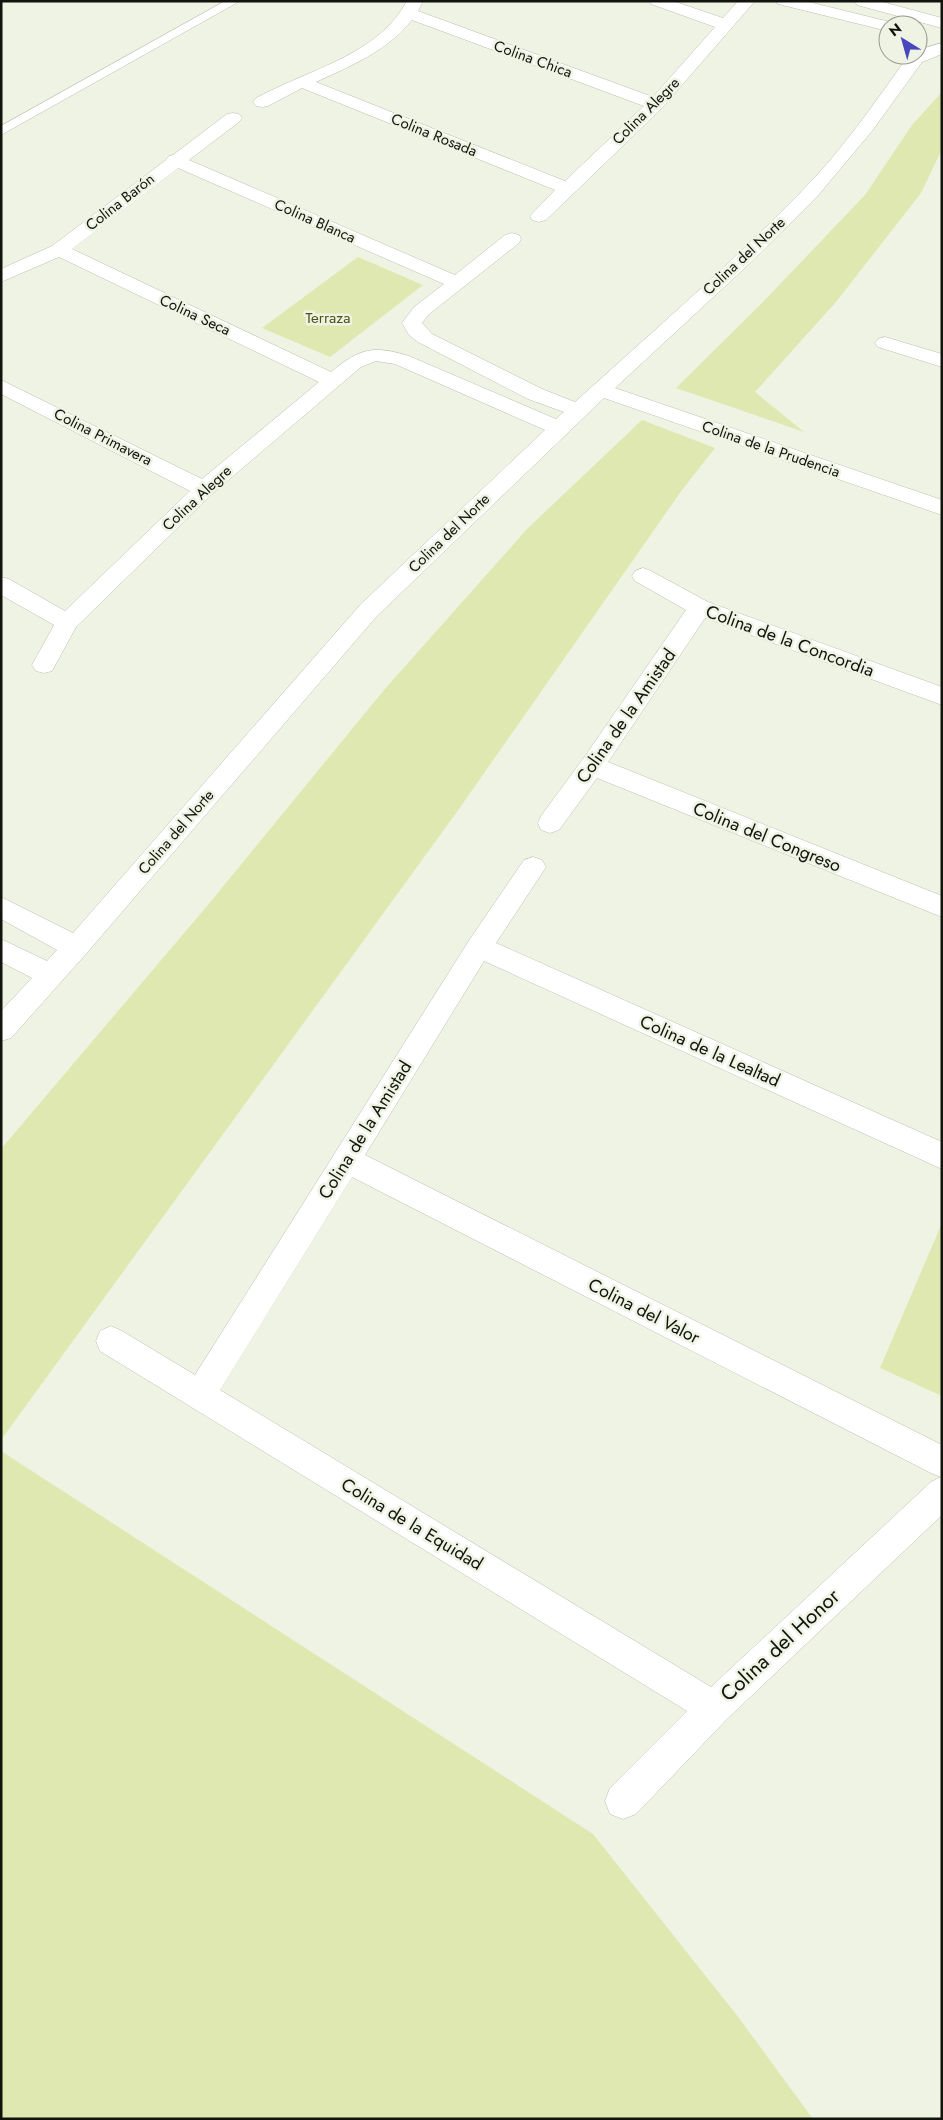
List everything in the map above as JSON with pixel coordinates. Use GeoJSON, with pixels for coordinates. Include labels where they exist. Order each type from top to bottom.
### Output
{"type":"FeatureCollection","features":[{"type":"Feature","properties":{"kind":"street"},"geometry":{"type":"LineString","coordinates":[[657,1],[726,25]]}},
{"type":"Feature","properties":{"kind":"street","name":"Colina Alegre"},"geometry":{"type":"LineString","coordinates":[[539,216],[566,188],[656,104],[747,1]]}},
{"type":"Feature","properties":{"kind":"street"},"geometry":{"type":"LineString","coordinates":[[784,1],[878,24]]}},
{"type":"Feature","properties":{"kind":"street"},"geometry":{"type":"LineString","coordinates":[[858,1],[936,21]]}},
{"type":"Feature","properties":{"kind":"street","name":"Colina del Norte"},"geometry":{"type":"LineString","coordinates":[[928,43],[942,6]]}},
{"type":"Feature","properties":{"kind":"street"},"geometry":{"type":"LineString","coordinates":[[262,102],[365,53],[388,37],[412,8]]}},
{"type":"Feature","properties":{"kind":"street","name":"Colina Chica"},"geometry":{"type":"LineString","coordinates":[[412,8],[656,104]]}},
{"type":"Feature","properties":{"kind":"street","name":"Colina del Norte"},"geometry":{"type":"LineString","coordinates":[[1,1030],[52,975],[368,611],[578,410],[741,261],[809,195],[866,127],[913,65]]}},
{"type":"Feature","properties":{"kind":"street","name":"Colina Rosada"},"geometry":{"type":"LineString","coordinates":[[302,82],[566,188]]}},
{"type":"Feature","properties":{"kind":"street","name":"Colina Barón"},"geometry":{"type":"LineString","coordinates":[[1,276],[59,250],[175,160],[233,118]]}},
{"type":"Feature","properties":{"kind":"street","name":"Colina Blanca"},"geometry":{"type":"LineString","coordinates":[[175,160],[456,282]]}},
{"type":"Feature","properties":{"kind":"street"},"geometry":{"type":"LineString","coordinates":[[512,239],[420,311],[412,322],[416,331],[424,338],[535,394],[578,410]]}},
{"type":"Feature","properties":{"kind":"street","name":"Colina Seca"},"geometry":{"type":"LineString","coordinates":[[59,250],[332,380]]}},
{"type":"Feature","properties":{"kind":"street"},"geometry":{"type":"LineString","coordinates":[[885,343],[942,361]]}},
{"type":"Feature","properties":{"kind":"street","name":"Colina Alegre"},"geometry":{"type":"LineString","coordinates":[[44,665],[67,622],[204,489],[354,363],[374,355],[402,360],[559,428]]}},
{"type":"Feature","properties":{"kind":"street","name":"Colina Primavera"},"geometry":{"type":"LineString","coordinates":[[1,386],[204,489]]}},
{"type":"Feature","properties":{"kind":"street","name":"Colina de la Prudencia"},"geometry":{"type":"LineString","coordinates":[[600,390],[942,508]]}},
{"type":"Feature","properties":{"kind":"street","name":"Colina de la Concordia"},"geometry":{"type":"LineString","coordinates":[[643,576],[700,608],[942,696]]}},
{"type":"Feature","properties":{"kind":"street"},"geometry":{"type":"LineString","coordinates":[[1,585],[67,622]]}},
{"type":"Feature","properties":{"kind":"street","name":"Colina de la Amistad"},"geometry":{"type":"LineString","coordinates":[[550,823],[592,766],[700,608]]}},
{"type":"Feature","properties":{"kind":"street","name":"Colina del Congreso"},"geometry":{"type":"LineString","coordinates":[[592,766],[942,907]]}},
{"type":"Feature","properties":{"kind":"street","name":"Colina de la Amistad"},"geometry":{"type":"LineString","coordinates":[[200,1395],[479,947],[533,867]]}},
{"type":"Feature","properties":{"kind":"street"},"geometry":{"type":"LineString","coordinates":[[1,908],[76,946]]}},
{"type":"Feature","properties":{"kind":"street","name":"Colina de la Lealtad"},"geometry":{"type":"LineString","coordinates":[[479,947],[942,1156]]}},
{"type":"Feature","properties":{"kind":"street"},"geometry":{"type":"LineString","coordinates":[[1,950],[52,975]]}},
{"type":"Feature","properties":{"kind":"street","name":"Colina del Valor"},"geometry":{"type":"LineString","coordinates":[[347,1160],[942,1462]]}},
{"type":"Feature","properties":{"kind":"street","name":"Colina de la Equidad"},"geometry":{"type":"LineString","coordinates":[[111,1341],[714,1708]]}},
{"type":"Feature","properties":{"kind":"street","name":"Colina del Honor"},"geometry":{"type":"LineString","coordinates":[[623,1801],[714,1708],[942,1493]]}},
{"type":"Feature","properties":{"kind":"lane"},"geometry":{"type":"LineString","coordinates":[[1,131],[234,1]]}},
{"type":"Feature","properties":{"kind":"green space"},"geometry":{"type":"Polygon","coordinates":[[[942,92],[942,149],[921,193],[836,302],[755,392],[804,432],[676,388],[763,302],[865,195],[912,125],[942,92]]]}},
{"type":"Feature","properties":{"kind":"green space","name":"Terraza"},"geometry":{"type":"Polygon","coordinates":[[[358,257],[423,285],[330,357],[262,328],[358,257]]]}},
{"type":"Feature","properties":{"kind":"green space"},"geometry":{"type":"Polygon","coordinates":[[[642,420],[715,448],[682,490],[459,809],[1,1440],[1,1149],[207,906],[384,690],[528,528],[642,420]]]}},
{"type":"Feature","properties":{"kind":"green space"},"geometry":{"type":"Polygon","coordinates":[[[942,1223],[942,1396],[880,1368],[942,1223]]]}},
{"type":"Feature","properties":{"kind":"green space"},"geometry":{"type":"Polygon","coordinates":[[[1,1451],[593,1834],[739,2018],[813,2119],[1,2119],[1,1451]]]}}]}
